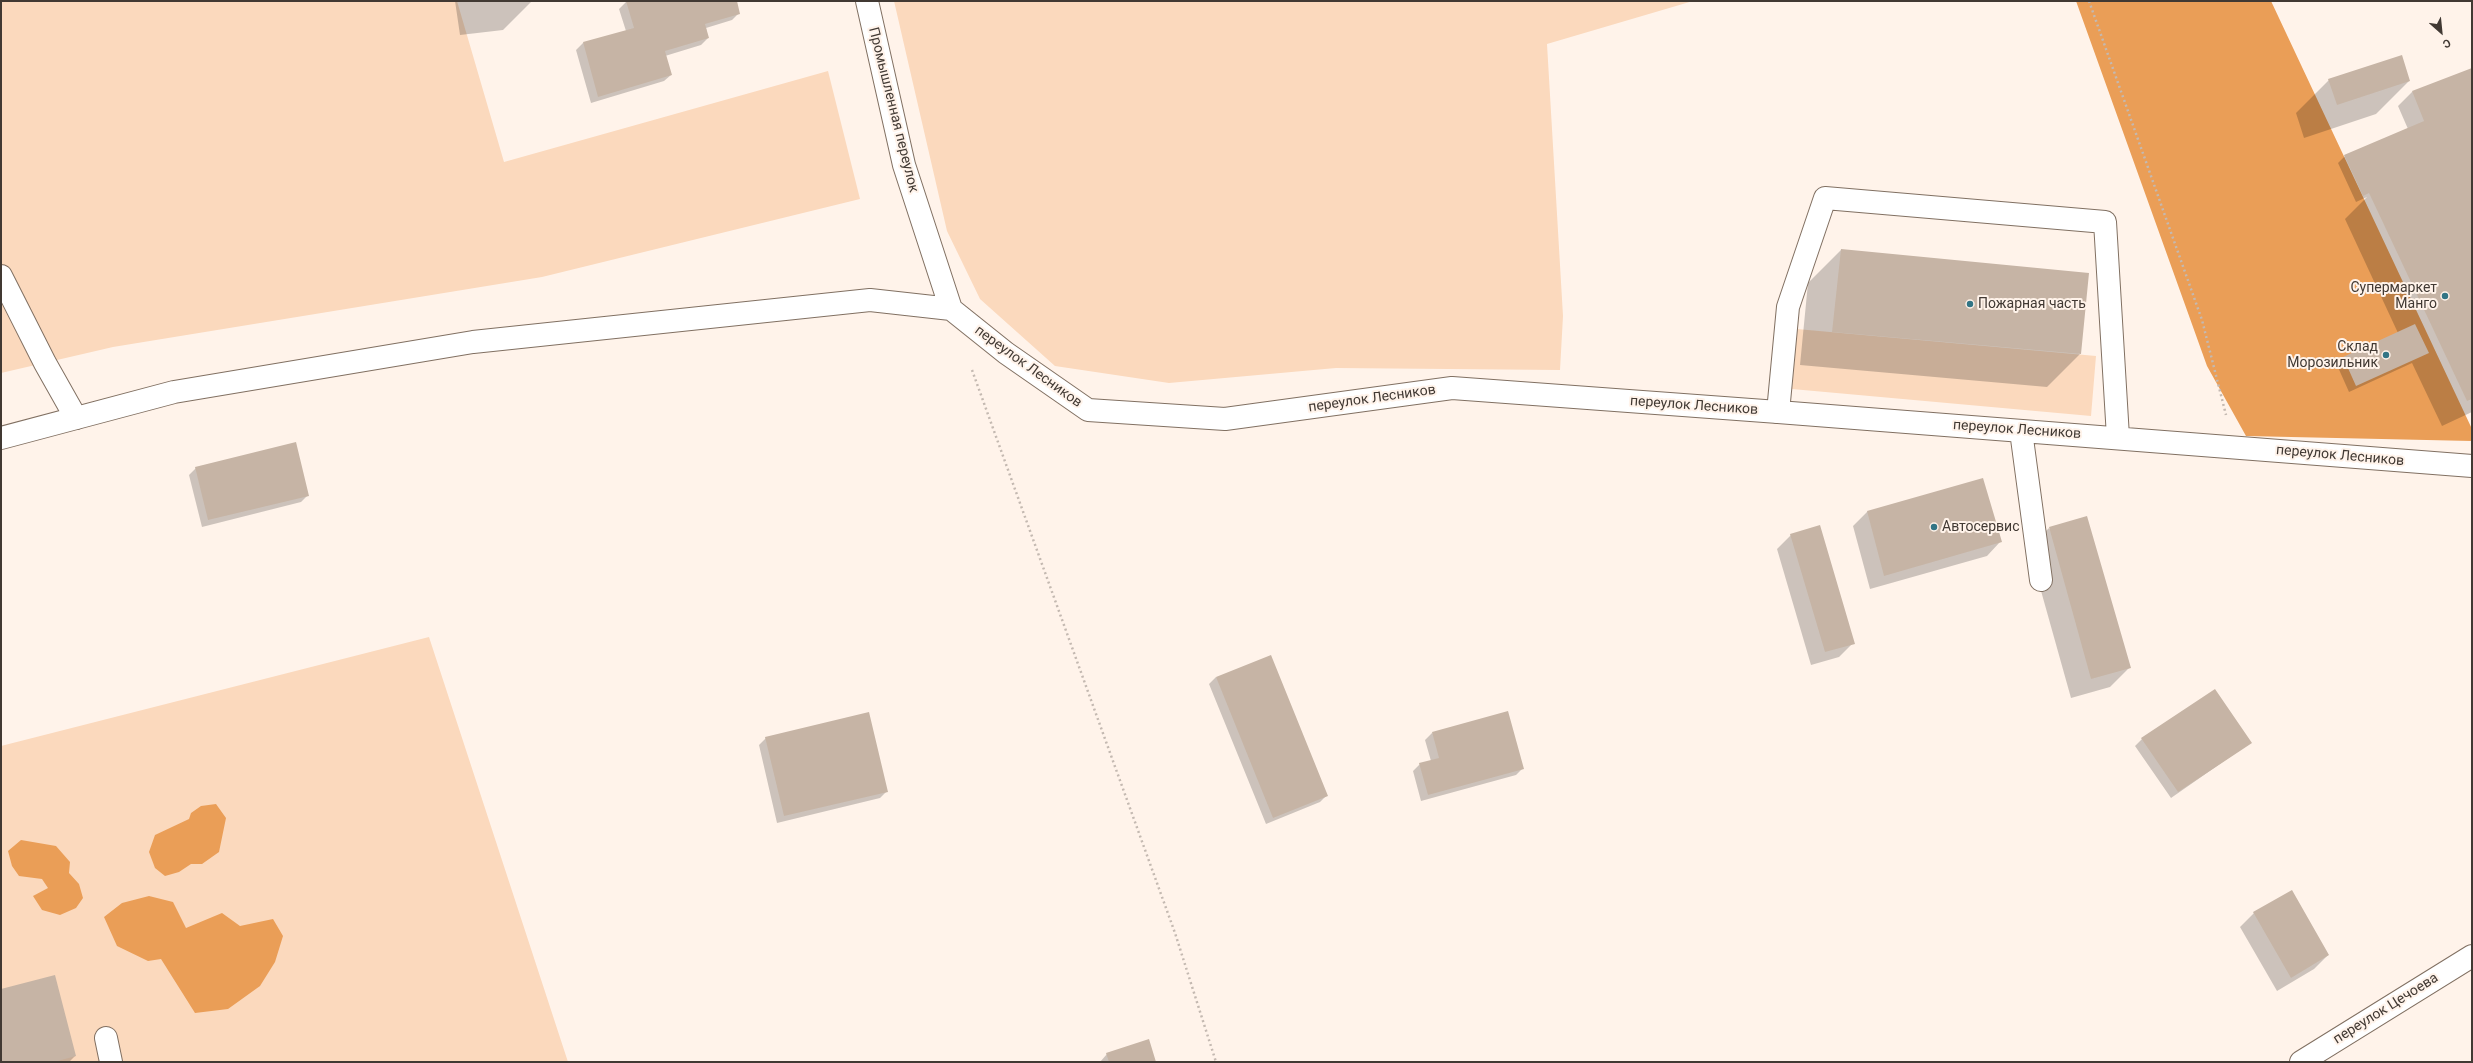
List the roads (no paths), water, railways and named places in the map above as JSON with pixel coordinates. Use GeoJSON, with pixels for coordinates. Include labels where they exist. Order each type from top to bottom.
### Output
{"type":"FeatureCollection","features":[{"type":"Feature","properties":{"kind":"street","name":"Промышленная переулок"},"geometry":{"type":"LineString","coordinates":[[867,1],[904,165],[951,309]]}},
{"type":"Feature","properties":{"kind":"street"},"geometry":{"type":"LineString","coordinates":[[1778,412],[1788,306],[1825,198],[2105,222],[2118,438]]}},
{"type":"Feature","properties":{"kind":"street"},"geometry":{"type":"LineString","coordinates":[[1,276],[76,418]]}},
{"type":"Feature","properties":{"kind":"street"},"geometry":{"type":"LineString","coordinates":[[1,438],[174,392],[473,342],[870,300],[951,309]]}},
{"type":"Feature","properties":{"kind":"street","name":"переулок Лесников"},"geometry":{"type":"LineString","coordinates":[[951,309],[1006,353],[1088,410],[1224,419],[1452,388],[2472,466]]}},
{"type":"Feature","properties":{"kind":"street"},"geometry":{"type":"LineString","coordinates":[[2021,431],[2041,580]]}},
{"type":"Feature","properties":{"kind":"street","name":"переулок Цечоева"},"geometry":{"type":"LineString","coordinates":[[2301,1062],[2472,956]]}},
{"type":"Feature","properties":{"kind":"street"},"geometry":{"type":"LineString","coordinates":[[106,1038],[111,1062]]}},
{"type":"Feature","properties":{"kind":"place","name":"Супермаркет Манго"},"geometry":{"type":"Point","coordinates":[2445,296]}},
{"type":"Feature","properties":{"kind":"place","name":"Пожарная часть"},"geometry":{"type":"Point","coordinates":[1970,304]}},
{"type":"Feature","properties":{"kind":"place","name":"Склад Морозильник"},"geometry":{"type":"Point","coordinates":[2386,355]}},
{"type":"Feature","properties":{"kind":"place","name":"Автосервис"},"geometry":{"type":"Point","coordinates":[1934,527]}}]}
